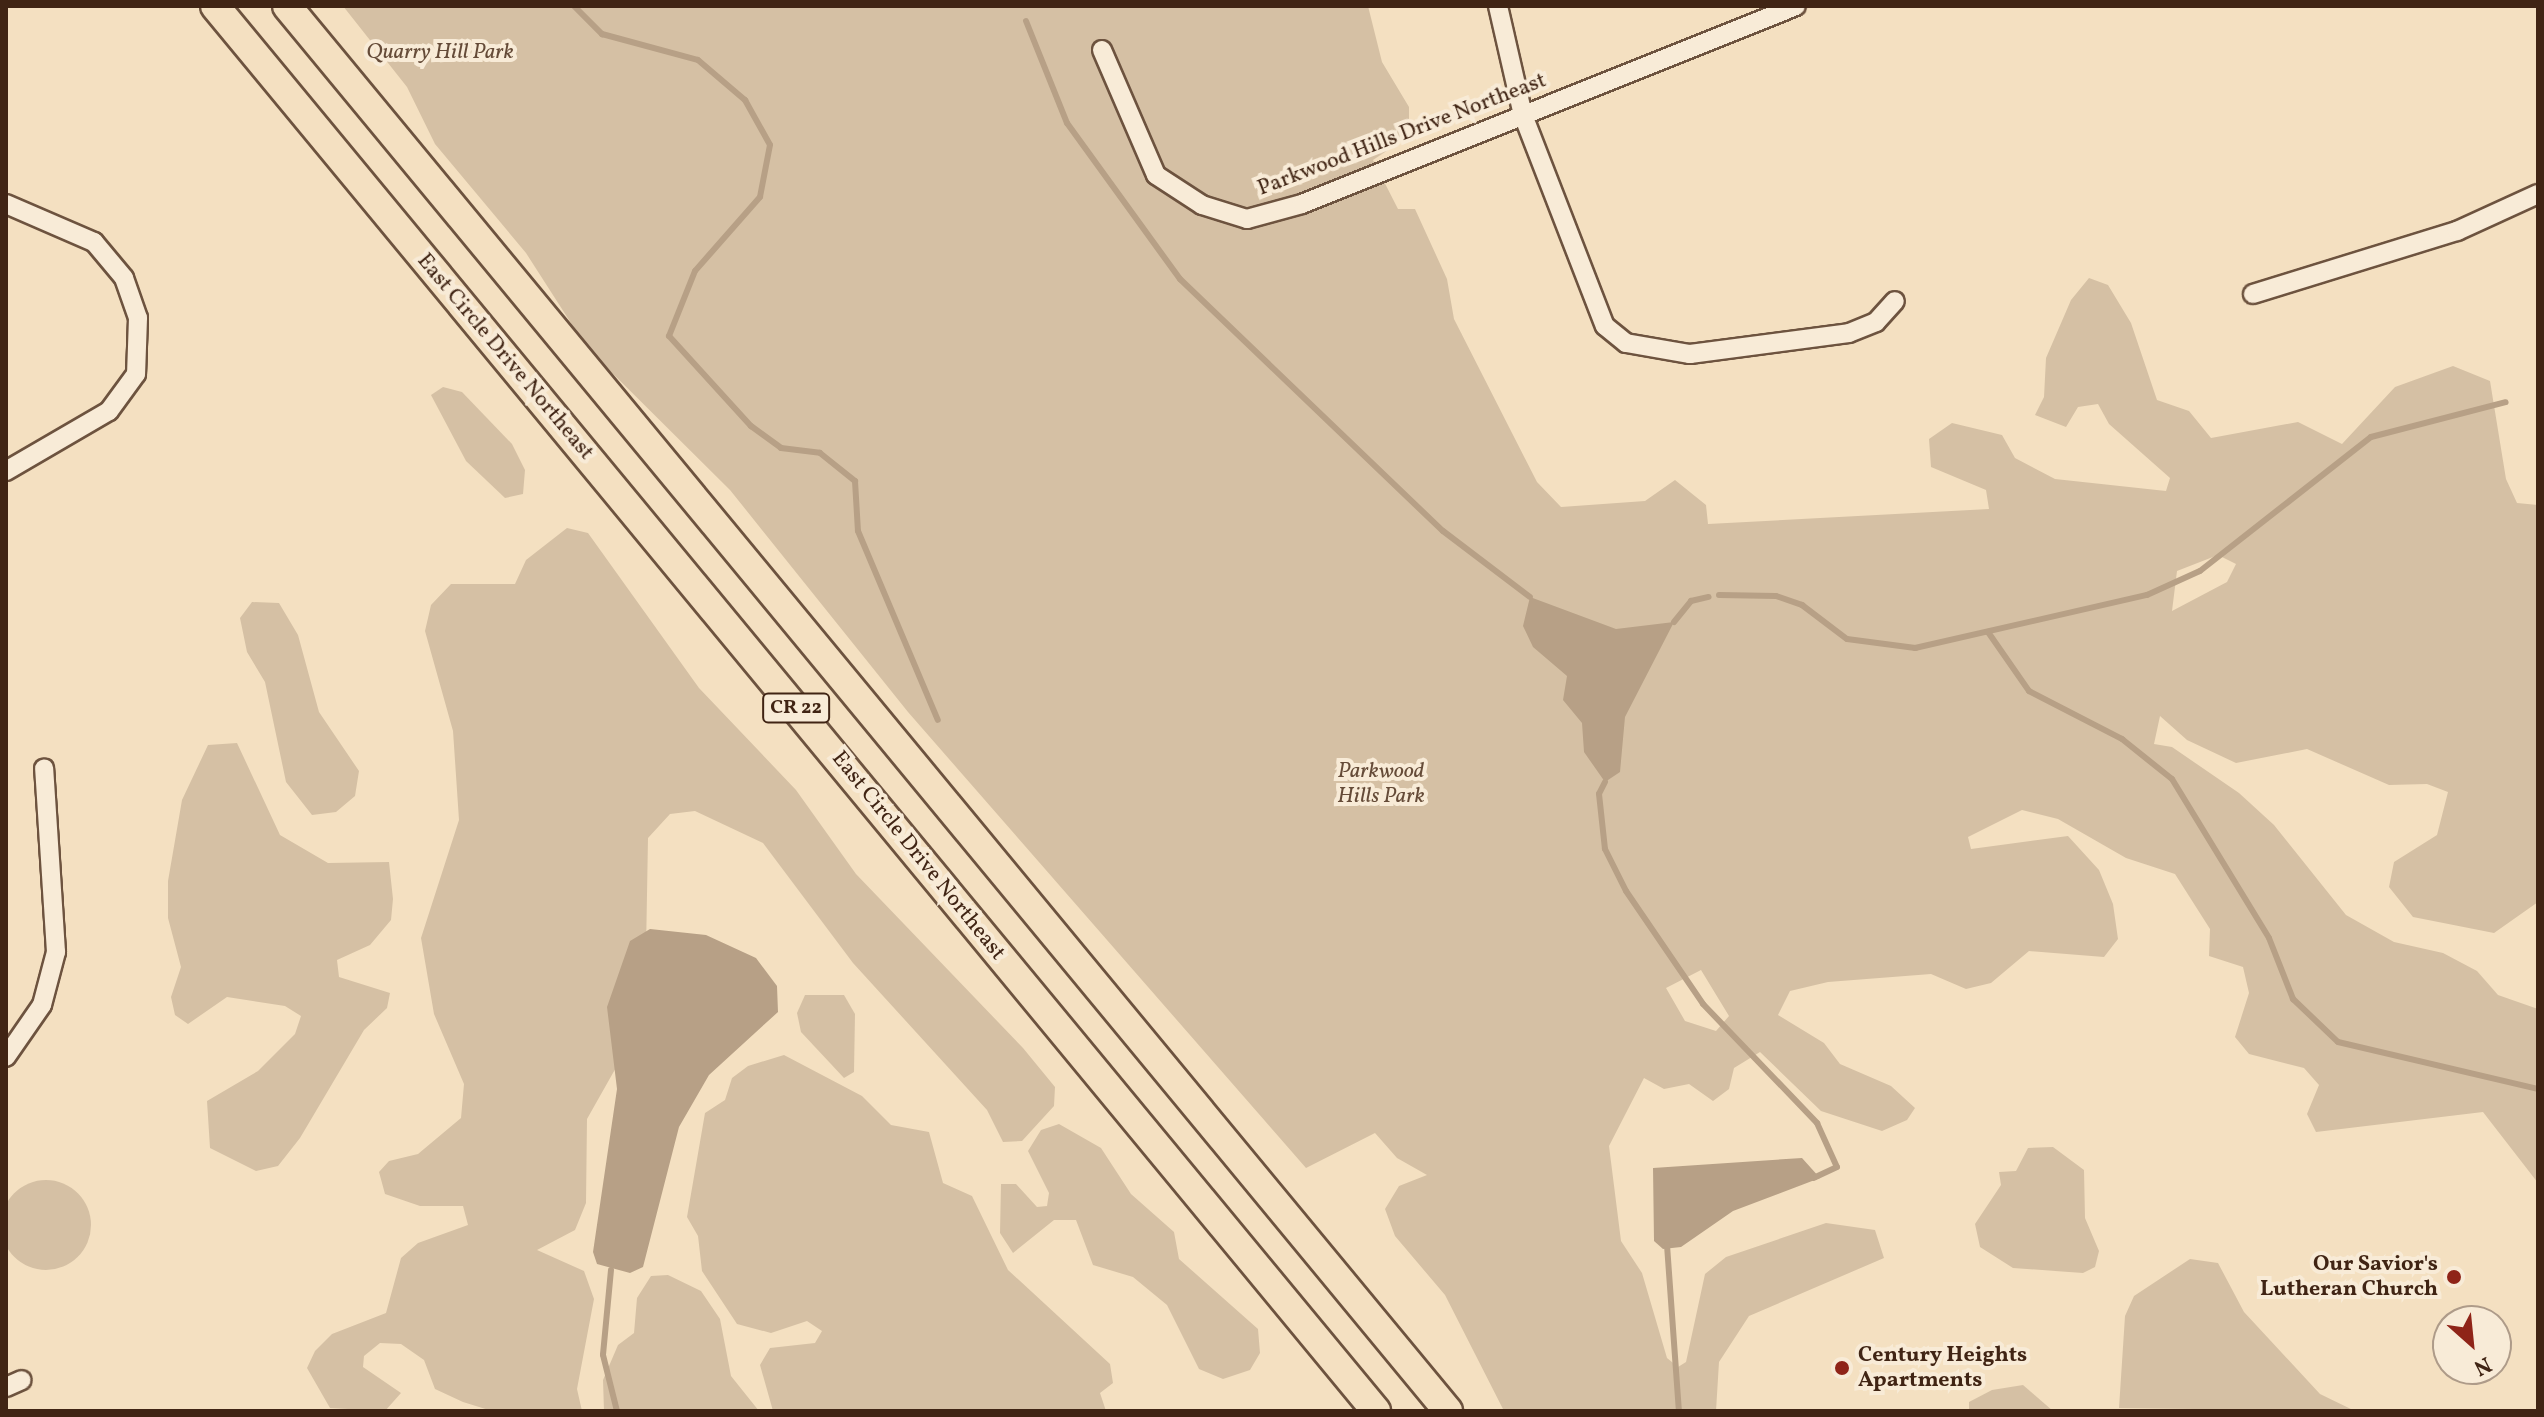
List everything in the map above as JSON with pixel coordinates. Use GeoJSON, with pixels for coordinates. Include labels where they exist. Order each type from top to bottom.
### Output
{"type":"FeatureCollection","features":[{"type":"Feature","properties":{"kind":"main road","name":"East Circle Drive Northeast"},"geometry":{"type":"LineString","coordinates":[[215,6],[1376,1411]]}},
{"type":"Feature","properties":{"kind":"main road","name":"CR 22"},"geometry":{"type":"LineString","coordinates":[[287,6],[1448,1411]]}},
{"type":"Feature","properties":{"kind":"street"},"geometry":{"type":"LineString","coordinates":[[1498,6],[1523,115],[1605,326],[1626,343],[1690,354],[1849,333],[1876,322],[1895,301]]}},
{"type":"Feature","properties":{"kind":"street","name":"Parkwood Hills Drive Northeast"},"geometry":{"type":"LineString","coordinates":[[1102,50],[1156,175],[1178,194],[1237,217],[1302,204],[1796,6]]}},
{"type":"Feature","properties":{"kind":"street"},"geometry":{"type":"LineString","coordinates":[[2253,294],[2442,236],[2538,194]]}},
{"type":"Feature","properties":{"kind":"street"},"geometry":{"type":"LineString","coordinates":[[6,204],[94,242],[124,278],[138,318],[136,374],[109,411],[6,471]]}},
{"type":"Feature","properties":{"kind":"street"},"geometry":{"type":"LineString","coordinates":[[6,1057],[42,1005],[56,952],[44,768]]}},
{"type":"Feature","properties":{"kind":"green space"},"geometry":{"type":"Polygon","coordinates":[[[343,6],[1368,6],[1382,62],[1409,107],[1409,136],[1373,160],[1398,209],[1415,209],[1447,279],[1454,319],[1537,482],[1561,507],[1645,501],[1675,480],[1706,505],[1708,524],[1989,509],[1986,490],[1931,467],[1929,439],[1952,423],[2002,435],[2015,458],[2055,479],[2166,491],[2170,478],[2109,424],[2098,404],[2078,407],[2066,427],[2035,415],[2044,397],[2046,358],[2071,300],[2089,278],[2108,285],[2131,323],[2157,400],[2189,411],[2211,438],[2298,422],[2342,444],[2395,387],[2453,366],[2490,381],[2506,479],[2517,503],[2538,505],[2538,902],[2494,933],[2413,917],[2389,887],[2394,862],[2437,835],[2448,792],[2427,784],[2389,785],[2307,749],[2236,763],[2187,740],[2160,716],[2154,744],[2172,747],[2239,793],[2274,825],[2346,915],[2394,942],[2443,953],[2477,971],[2498,995],[2538,1009],[2538,1183],[2483,1112],[2316,1132],[2307,1114],[2319,1085],[2304,1068],[2249,1054],[2235,1037],[2249,993],[2243,967],[2209,956],[2210,929],[2175,874],[2126,858],[2058,819],[2022,810],[1968,837],[1971,849],[2068,836],[2099,870],[2113,904],[2118,939],[2104,957],[2029,951],[1991,983],[1966,989],[1931,974],[1828,982],[1790,991],[1778,1015],[1824,1043],[1840,1064],[1891,1086],[1915,1108],[1907,1120],[1882,1131],[1821,1111],[1760,1052],[1734,1068],[1729,1089],[1713,1101],[1689,1084],[1664,1089],[1644,1078],[1609,1146],[1621,1241],[1642,1273],[1667,1358],[1678,1367],[1686,1362],[1705,1274],[1726,1257],[1826,1223],[1875,1230],[1884,1258],[1749,1316],[1719,1362],[1716,1411],[1504,1411],[1445,1295],[1395,1236],[1385,1209],[1399,1186],[1427,1175],[1397,1158],[1375,1133],[1306,1168],[908,712],[730,490],[587,348],[526,253],[435,144],[407,87],[343,6]],[[2218,555],[2177,571],[2172,611],[2227,582],[2236,564],[2218,555]],[[1701,970],[1666,988],[1685,1021],[1716,1031],[1729,1016],[1701,970]]]}},
{"type":"Feature","properties":{"kind":"green space"},"geometry":{"type":"Polygon","coordinates":[[[443,387],[462,392],[512,444],[525,470],[523,494],[505,498],[466,461],[431,395],[443,387]]]}},
{"type":"Feature","properties":{"kind":"green space"},"geometry":{"type":"Polygon","coordinates":[[[567,528],[588,533],[699,688],[796,790],[856,874],[1023,1048],[1055,1087],[1054,1106],[1022,1141],[1003,1142],[987,1110],[853,963],[763,843],[695,811],[670,814],[648,838],[646,951],[622,1057],[587,1119],[586,1203],[575,1230],[537,1250],[584,1271],[594,1299],[577,1389],[582,1411],[492,1411],[463,1402],[435,1389],[424,1360],[401,1344],[380,1343],[364,1356],[363,1367],[401,1393],[385,1411],[330,1408],[307,1368],[315,1351],[332,1334],[386,1313],[401,1258],[418,1243],[468,1225],[463,1206],[420,1206],[385,1194],[379,1172],[389,1161],[418,1154],[461,1118],[464,1084],[434,1014],[421,938],[459,820],[453,731],[425,631],[431,605],[451,584],[515,584],[526,560],[567,528]]]}},
{"type":"Feature","properties":{"kind":"green space"},"geometry":{"type":"Polygon","coordinates":[[[252,602],[279,603],[298,635],[319,712],[359,771],[355,796],[336,812],[312,815],[286,782],[265,682],[247,652],[240,618],[252,602]]]}},
{"type":"Feature","properties":{"kind":"green space"},"geometry":{"type":"Polygon","coordinates":[[[237,743],[280,835],[328,863],[389,862],[393,899],[391,920],[370,945],[337,960],[339,977],[390,993],[387,1008],[364,1030],[300,1138],[278,1166],[256,1171],[210,1148],[207,1101],[258,1071],[295,1034],[301,1016],[285,1006],[227,997],[188,1024],[175,1015],[171,997],[181,967],[168,918],[168,881],[182,800],[208,745],[237,743]]]}},
{"type":"Feature","properties":{"kind":"green space"},"geometry":{"type":"Polygon","coordinates":[[[805,995],[844,995],[855,1014],[854,1072],[844,1078],[801,1032],[797,1013],[805,995]]]}},
{"type":"Feature","properties":{"kind":"green space"},"geometry":{"type":"Polygon","coordinates":[[[784,1055],[862,1096],[891,1125],[929,1132],[943,1183],[972,1196],[1008,1270],[1110,1364],[1113,1383],[1100,1393],[1106,1411],[773,1411],[760,1365],[770,1348],[815,1343],[822,1331],[807,1321],[771,1333],[737,1324],[702,1271],[698,1236],[687,1217],[705,1113],[725,1100],[732,1078],[748,1066],[784,1055]]]}},
{"type":"Feature","properties":{"kind":"green space"},"geometry":{"type":"Polygon","coordinates":[[[1059,1124],[1101,1148],[1131,1194],[1174,1232],[1179,1259],[1258,1329],[1260,1353],[1250,1370],[1223,1379],[1199,1369],[1167,1305],[1133,1277],[1093,1265],[1076,1220],[1054,1220],[1013,1253],[1000,1233],[1001,1184],[1016,1184],[1037,1207],[1047,1206],[1049,1193],[1028,1151],[1041,1130],[1059,1124]]]}},
{"type":"Feature","properties":{"kind":"green space"},"geometry":{"type":"Polygon","coordinates":[[[2053,1147],[2084,1170],[2085,1218],[2099,1251],[2095,1267],[2083,1273],[2013,1268],[1980,1247],[1975,1224],[2001,1185],[1999,1172],[2016,1171],[2028,1148],[2053,1147]]]}},
{"type":"Feature","properties":{"kind":"green space"},"geometry":{"type":"Polygon","coordinates":[[[46,1180],[63,1184],[78,1193],[87,1208],[91,1225],[87,1242],[78,1257],[63,1266],[46,1270],[29,1266],[14,1257],[5,1242],[1,1225],[5,1208],[14,1193],[29,1184],[46,1180]]]}},
{"type":"Feature","properties":{"kind":"green space"},"geometry":{"type":"Polygon","coordinates":[[[2190,1259],[2218,1263],[2244,1312],[2320,1394],[2355,1411],[2119,1408],[2125,1316],[2134,1296],[2190,1259]]]}},
{"type":"Feature","properties":{"kind":"green space"},"geometry":{"type":"Polygon","coordinates":[[[668,1275],[701,1291],[720,1319],[731,1376],[759,1411],[604,1411],[603,1380],[618,1345],[634,1333],[637,1298],[651,1276],[668,1275]]]}},
{"type":"Feature","properties":{"kind":"green space"},"geometry":{"type":"Polygon","coordinates":[[[2023,1385],[2053,1411],[1969,1411],[1969,1402],[1992,1390],[2023,1385]]]}},
{"type":"Feature","properties":{"kind":"shaded area"},"geometry":{"type":"Polygon","coordinates":[[[1530,597],[1616,629],[1674,622],[1625,717],[1620,772],[1605,782],[1584,752],[1582,723],[1563,700],[1567,676],[1533,647],[1523,626],[1530,597]]]}},
{"type":"Feature","properties":{"kind":"shaded area"},"geometry":{"type":"Polygon","coordinates":[[[650,929],[706,935],[756,958],[777,986],[778,1012],[709,1075],[679,1127],[643,1267],[630,1273],[597,1264],[593,1252],[617,1089],[607,1007],[630,941],[650,929]]]}},
{"type":"Feature","properties":{"kind":"shaded area"},"geometry":{"type":"Polygon","coordinates":[[[1802,1158],[1820,1178],[1733,1211],[1681,1247],[1663,1249],[1654,1241],[1653,1168],[1802,1158]]]}},
{"type":"Feature","properties":{"kind":"waterway"},"geometry":{"type":"LineString","coordinates":[[574,6],[602,34],[698,60],[745,100],[770,145],[760,197],[695,271],[669,336],[751,426],[781,448],[820,453],[855,481],[858,531],[938,720]]}},
{"type":"Feature","properties":{"kind":"waterway"},"geometry":{"type":"LineString","coordinates":[[1026,21],[1067,123],[1180,279],[1443,531],[1530,597]]}},
{"type":"Feature","properties":{"kind":"waterway"},"geometry":{"type":"LineString","coordinates":[[1719,595],[1776,596],[1802,605],[1847,639],[1915,648],[2147,595],[2200,571],[2371,437],[2506,402]]}},
{"type":"Feature","properties":{"kind":"waterway"},"geometry":{"type":"LineString","coordinates":[[1674,622],[1691,601],[1709,597]]}},
{"type":"Feature","properties":{"kind":"waterway"},"geometry":{"type":"LineString","coordinates":[[1988,632],[2029,691],[2122,739],[2172,779],[2269,938],[2293,999],[2338,1042],[2538,1089]]}},
{"type":"Feature","properties":{"kind":"waterway"},"geometry":{"type":"LineString","coordinates":[[1605,782],[1599,794],[1605,849],[1626,891],[1703,1004],[1817,1123],[1837,1167],[1813,1178]]}},
{"type":"Feature","properties":{"kind":"waterway"},"geometry":{"type":"LineString","coordinates":[[1667,1245],[1679,1411]]}},
{"type":"Feature","properties":{"kind":"waterway"},"geometry":{"type":"LineString","coordinates":[[611,1270],[603,1355],[617,1411]]}},
{"type":"Feature","properties":{"kind":"place","name":"Our Savior's Lutheran Church"},"geometry":{"type":"Point","coordinates":[2454,1277]}},
{"type":"Feature","properties":{"kind":"place","name":"Century Heights Apartments"},"geometry":{"type":"Point","coordinates":[1842,1368]}},
{"type":"Feature","properties":{"kind":"park label","name":"Quarry Hill Park"},"geometry":{"type":"Point","coordinates":[440,53]}},
{"type":"Feature","properties":{"kind":"park label","name":"Parkwood Hills Park"},"geometry":{"type":"Point","coordinates":[1381,784]}}]}
